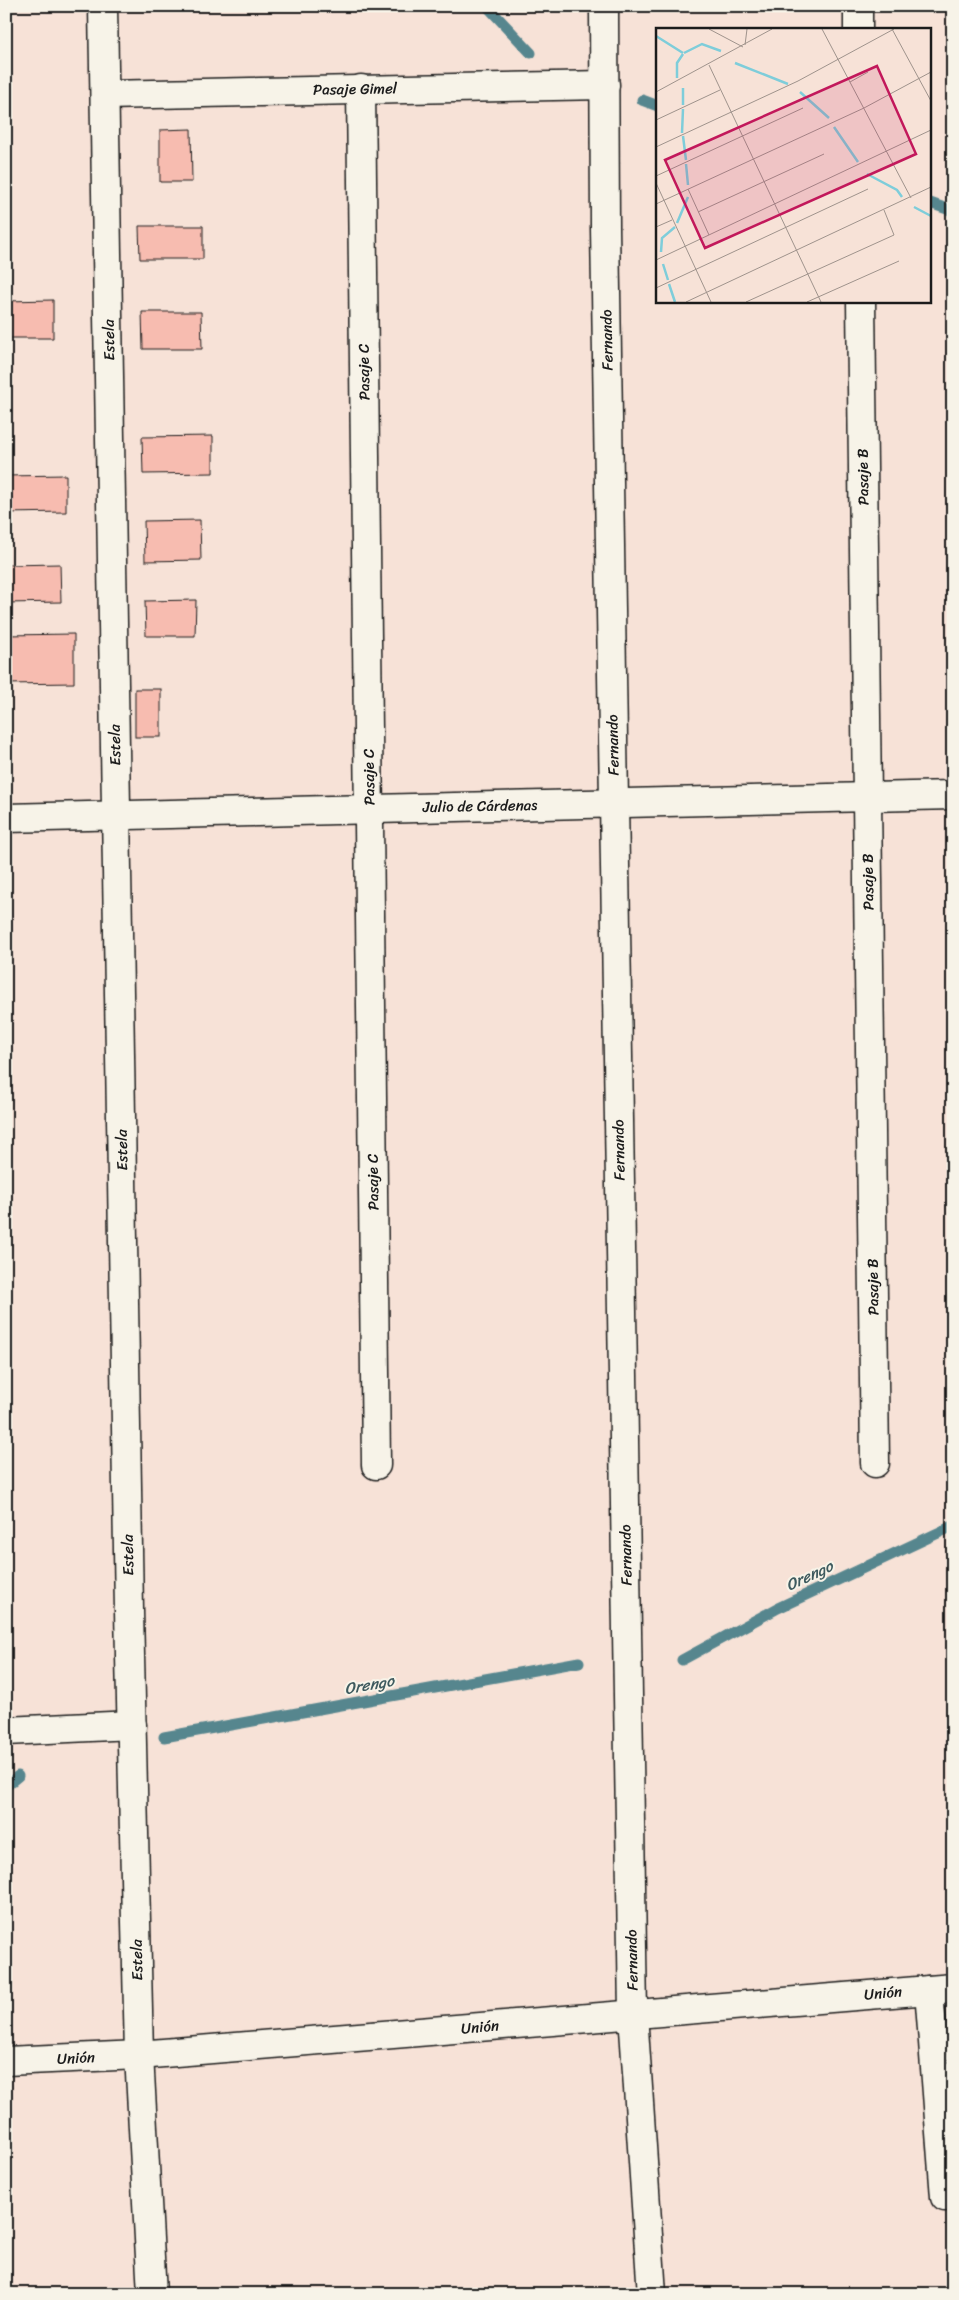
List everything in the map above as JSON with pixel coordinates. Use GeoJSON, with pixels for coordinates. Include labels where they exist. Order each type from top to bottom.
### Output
{"type":"FeatureCollection","features":[{"type":"Feature","properties":{"kind":"street","name":"Estela"},"geometry":{"type":"LineString","coordinates":[[104,6],[132,1725],[139,2055],[152,2294]]}},
{"type":"Feature","properties":{"kind":"street","name":"Fernando"},"geometry":{"type":"LineString","coordinates":[[604,6],[605,227],[633,2014],[652,2294]]}},
{"type":"Feature","properties":{"kind":"street"},"geometry":{"type":"LineString","coordinates":[[858,6],[858,28]]}},
{"type":"Feature","properties":{"kind":"street","name":"Pasaje Gimel"},"geometry":{"type":"LineString","coordinates":[[105,95],[605,85]]}},
{"type":"Feature","properties":{"kind":"street","name":"Pasaje C"},"geometry":{"type":"LineString","coordinates":[[361,89],[376,1465]]}},
{"type":"Feature","properties":{"kind":"street","name":"Pasaje B"},"geometry":{"type":"LineString","coordinates":[[861,302],[875,1463]]}},
{"type":"Feature","properties":{"kind":"street","name":"Julio de Cárdenas"},"geometry":{"type":"LineString","coordinates":[[6,818],[953,795]]}},
{"type":"Feature","properties":{"kind":"street"},"geometry":{"type":"LineString","coordinates":[[6,1731],[132,1725]]}},
{"type":"Feature","properties":{"kind":"street"},"geometry":{"type":"LineString","coordinates":[[941,1989],[945,2197]]}},
{"type":"Feature","properties":{"kind":"street","name":"Unión"},"geometry":{"type":"LineString","coordinates":[[6,2061],[139,2055],[941,1989]]}},
{"type":"Feature","properties":{"kind":"building"},"geometry":{"type":"Polygon","coordinates":[[[191,129],[192,182],[160,182],[160,130],[191,129]]]}},
{"type":"Feature","properties":{"kind":"building"},"geometry":{"type":"Polygon","coordinates":[[[139,226],[203,226],[203,259],[140,259],[139,226]]]}},
{"type":"Feature","properties":{"kind":"building"},"geometry":{"type":"Polygon","coordinates":[[[53,300],[53,338],[6,338],[6,301],[53,300]]]}},
{"type":"Feature","properties":{"kind":"building"},"geometry":{"type":"Polygon","coordinates":[[[142,312],[201,312],[202,349],[143,349],[142,312]]]}},
{"type":"Feature","properties":{"kind":"building"},"geometry":{"type":"Polygon","coordinates":[[[213,436],[213,473],[143,474],[142,437],[213,436]]]}},
{"type":"Feature","properties":{"kind":"building"},"geometry":{"type":"Polygon","coordinates":[[[66,475],[66,512],[6,513],[6,476],[66,475]]]}},
{"type":"Feature","properties":{"kind":"building"},"geometry":{"type":"Polygon","coordinates":[[[200,520],[201,560],[145,561],[144,521],[200,520]]]}},
{"type":"Feature","properties":{"kind":"building"},"geometry":{"type":"Polygon","coordinates":[[[60,564],[61,602],[6,603],[6,565],[60,564]]]}},
{"type":"Feature","properties":{"kind":"building"},"geometry":{"type":"Polygon","coordinates":[[[196,600],[195,636],[146,636],[145,601],[196,600]]]}},
{"type":"Feature","properties":{"kind":"building"},"geometry":{"type":"Polygon","coordinates":[[[74,634],[74,683],[6,684],[6,635],[74,634]]]}},
{"type":"Feature","properties":{"kind":"building"},"geometry":{"type":"Polygon","coordinates":[[[135,689],[161,689],[161,737],[135,737],[135,689]]]}},
{"type":"Feature","properties":{"kind":"waterway"},"geometry":{"type":"LineString","coordinates":[[487,6],[531,53]]}},
{"type":"Feature","properties":{"kind":"waterway"},"geometry":{"type":"LineString","coordinates":[[642,100],[656,105]]}},
{"type":"Feature","properties":{"kind":"waterway"},"geometry":{"type":"LineString","coordinates":[[932,204],[953,211]]}},
{"type":"Feature","properties":{"kind":"waterway","name":"Orengo"},"geometry":{"type":"LineString","coordinates":[[682,1660],[778,1608],[953,1526]]}},
{"type":"Feature","properties":{"kind":"waterway","name":"Orengo"},"geometry":{"type":"LineString","coordinates":[[164,1737],[579,1662]]}},
{"type":"Feature","properties":{"kind":"waterway","name":"Orengo"},"geometry":{"type":"LineString","coordinates":[[6,1786],[18,1776]]}}]}
